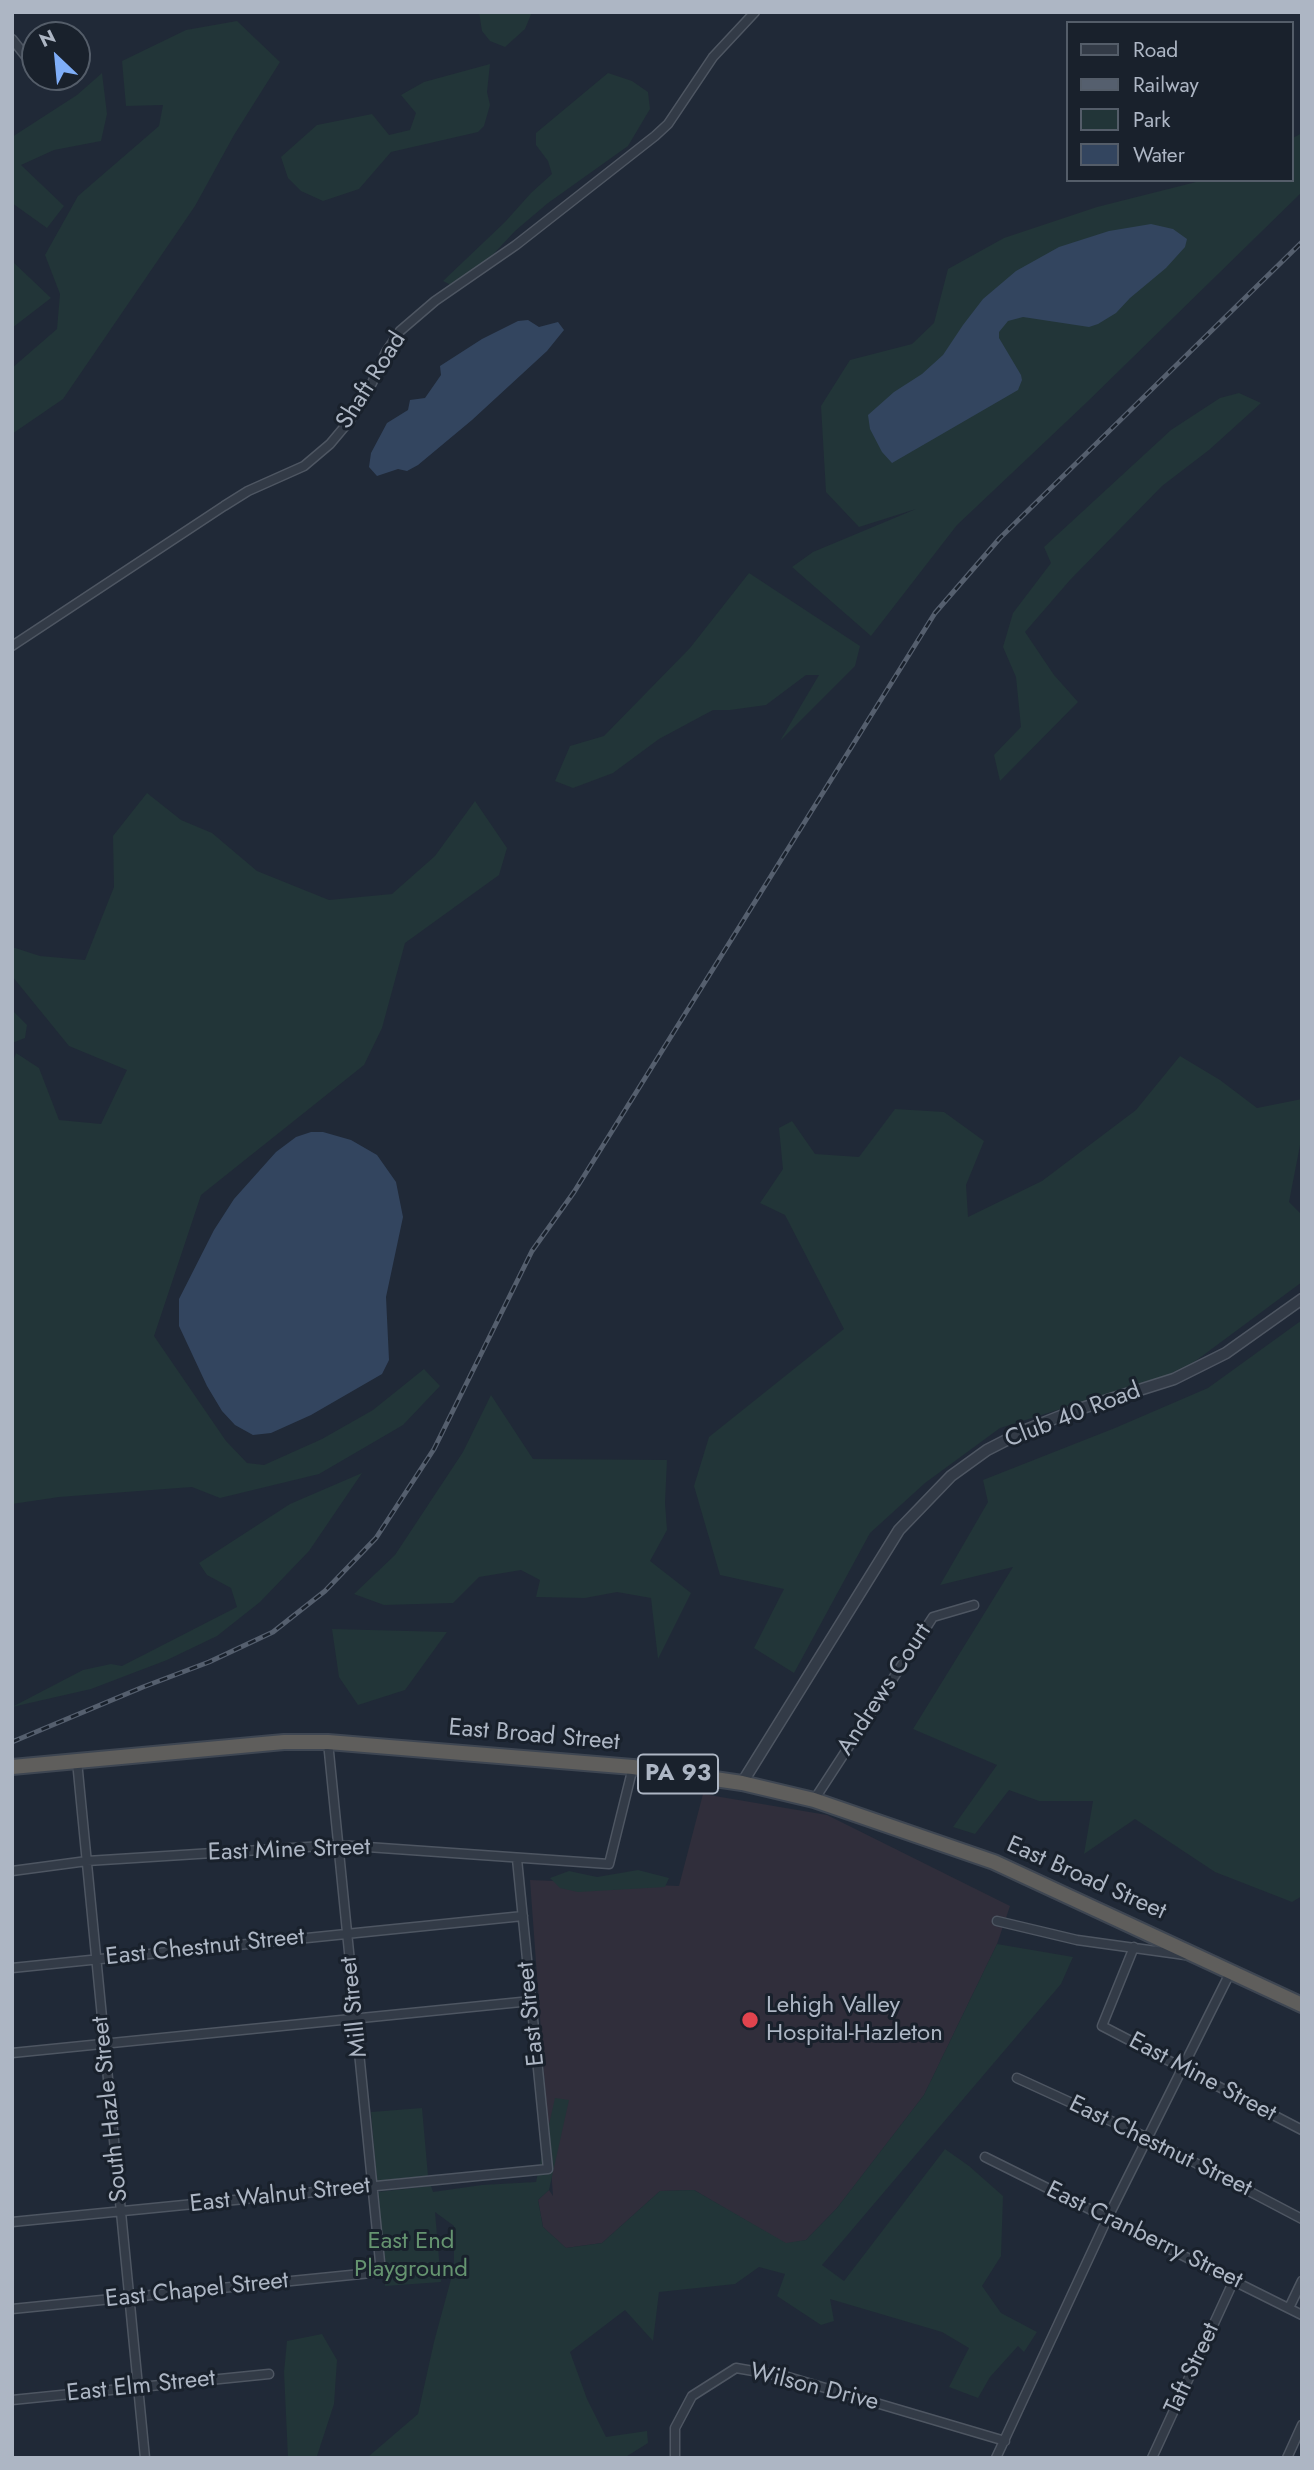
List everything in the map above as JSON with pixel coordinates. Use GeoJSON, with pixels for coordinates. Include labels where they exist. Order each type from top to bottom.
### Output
{"type":"FeatureCollection","features":[{"type":"Feature","properties":{"kind":"highway","name":"East Broad Street"},"geometry":{"type":"LineString","coordinates":[[12,1767],[276,1742],[328,1742],[633,1767],[742,1783],[814,1800],[994,1862],[1302,2005]]}},
{"type":"Feature","properties":{"kind":"street","name":"Shaft Road"},"geometry":{"type":"LineString","coordinates":[[12,646],[224,506],[304,466],[330,444],[351,419],[400,331],[435,302],[516,245],[655,136],[668,124],[713,57],[755,12]]}},
{"type":"Feature","properties":{"kind":"street","name":"Club 40 Road"},"geometry":{"type":"LineString","coordinates":[[742,1783],[899,1530],[951,1476],[987,1450],[1028,1429],[1076,1410],[1174,1379],[1215,1358],[1275,1320],[1302,1299]]}},
{"type":"Feature","properties":{"kind":"street","name":"Andrews Court"},"geometry":{"type":"LineString","coordinates":[[814,1800],[933,1617],[974,1605]]}},
{"type":"Feature","properties":{"kind":"street","name":"Mill Street"},"geometry":{"type":"LineString","coordinates":[[328,1742],[381,2272]]}},
{"type":"Feature","properties":{"kind":"street","name":"South Hazle Street"},"geometry":{"type":"LineString","coordinates":[[77,1760],[145,2458]]}},
{"type":"Feature","properties":{"kind":"street","name":"East Mine Street"},"geometry":{"type":"LineString","coordinates":[[12,1871],[87,1861],[339,1844],[609,1864],[633,1767]]}},
{"type":"Feature","properties":{"kind":"street","name":"East Street"},"geometry":{"type":"LineString","coordinates":[[517,1859],[548,2169]]}},
{"type":"Feature","properties":{"kind":"street","name":"East Chestnut Street"},"geometry":{"type":"LineString","coordinates":[[12,1968],[523,1916]]}},
{"type":"Feature","properties":{"kind":"street"},"geometry":{"type":"LineString","coordinates":[[997,1921],[1077,1940],[1205,1959]]}},
{"type":"Feature","properties":{"kind":"street","name":"East Mine Street"},"geometry":{"type":"LineString","coordinates":[[1135,1947],[1102,2026],[1302,2130]]}},
{"type":"Feature","properties":{"kind":"street"},"geometry":{"type":"LineString","coordinates":[[996,2458],[1107,2219],[1231,1971]]}},
{"type":"Feature","properties":{"kind":"street"},"geometry":{"type":"LineString","coordinates":[[12,2053],[531,2001]]}},
{"type":"Feature","properties":{"kind":"street","name":"East Chestnut Street"},"geometry":{"type":"LineString","coordinates":[[1017,2077],[1149,2138],[1302,2219]]}},
{"type":"Feature","properties":{"kind":"street","name":"East Cranberry Street"},"geometry":{"type":"LineString","coordinates":[[985,2157],[1302,2315]]}},
{"type":"Feature","properties":{"kind":"street","name":"East Walnut Street"},"geometry":{"type":"LineString","coordinates":[[12,2222],[548,2169]]}},
{"type":"Feature","properties":{"kind":"street","name":"East Chapel Street"},"geometry":{"type":"LineString","coordinates":[[12,2309],[381,2272]]}},
{"type":"Feature","properties":{"kind":"street","name":"Taft Street"},"geometry":{"type":"LineString","coordinates":[[1152,2458],[1234,2280]]}},
{"type":"Feature","properties":{"kind":"street"},"geometry":{"type":"LineString","coordinates":[[1289,2308],[1302,2281]]}},
{"type":"Feature","properties":{"kind":"street","name":"Wilson Drive"},"geometry":{"type":"LineString","coordinates":[[675,2458],[675,2428],[692,2396],[736,2368],[788,2377],[1005,2441]]}},
{"type":"Feature","properties":{"kind":"street","name":"East Elm Street"},"geometry":{"type":"LineString","coordinates":[[12,2400],[269,2374]]}},
{"type":"Feature","properties":{"kind":"street"},"geometry":{"type":"LineString","coordinates":[[1287,2458],[1302,2425]]}},
{"type":"Feature","properties":{"kind":"shaded area","name":"Lehigh Valley Hospital-Hazleton"},"geometry":{"type":"Polygon","coordinates":[[[703,1794],[827,1815],[1010,1906],[997,1944],[924,2095],[837,2208],[806,2240],[786,2244],[694,2190],[660,2191],[602,2243],[566,2248],[543,2227],[538,2200],[549,2190],[553,2196],[530,1880],[679,1886],[703,1794]]]}},
{"type":"Feature","properties":{"kind":"green space"},"geometry":{"type":"Polygon","coordinates":[[[479,12],[532,12],[525,29],[505,47],[490,41],[482,31],[479,12]]]}},
{"type":"Feature","properties":{"kind":"green space"},"geometry":{"type":"Polygon","coordinates":[[[237,21],[280,62],[234,135],[195,206],[63,399],[12,434],[12,368],[57,329],[60,294],[45,255],[78,196],[159,126],[163,105],[126,106],[122,61],[186,30],[237,21]]]}},
{"type":"Feature","properties":{"kind":"green space"},"geometry":{"type":"Polygon","coordinates":[[[490,64],[487,92],[490,105],[484,126],[478,132],[391,152],[359,189],[323,201],[301,191],[288,178],[281,157],[317,125],[372,114],[389,135],[410,130],[416,113],[401,95],[424,82],[490,64]]]}},
{"type":"Feature","properties":{"kind":"green space"},"geometry":{"type":"Polygon","coordinates":[[[102,73],[107,114],[101,141],[54,150],[21,165],[64,206],[47,228],[12,203],[12,137],[82,91],[91,91],[91,83],[102,73]]]}},
{"type":"Feature","properties":{"kind":"green space"},"geometry":{"type":"Polygon","coordinates":[[[608,73],[632,81],[648,92],[650,109],[628,146],[548,203],[515,231],[487,261],[451,285],[443,281],[552,174],[548,161],[536,145],[536,133],[608,73]]]}},
{"type":"Feature","properties":{"kind":"green space"},"geometry":{"type":"Polygon","coordinates":[[[1302,133],[1302,192],[957,525],[871,636],[792,567],[813,552],[916,509],[859,527],[826,492],[821,406],[850,360],[912,344],[934,323],[948,269],[1004,238],[1097,207],[1196,182],[1293,182],[1293,138],[1302,133]]]}},
{"type":"Feature","properties":{"kind":"green space"},"geometry":{"type":"Polygon","coordinates":[[[12,261],[51,298],[12,328],[12,261]]]}},
{"type":"Feature","properties":{"kind":"green space"},"geometry":{"type":"Polygon","coordinates":[[[1239,393],[1261,403],[1209,450],[1162,486],[1070,580],[1025,632],[1054,675],[1078,702],[1000,781],[994,755],[1021,727],[1016,677],[1003,647],[1013,613],[1051,563],[1044,547],[1171,430],[1220,398],[1239,393]]]}},
{"type":"Feature","properties":{"kind":"green space"},"geometry":{"type":"Polygon","coordinates":[[[749,573],[860,646],[855,666],[780,741],[819,675],[806,675],[766,705],[713,710],[659,739],[613,773],[573,788],[555,781],[570,746],[604,736],[690,648],[749,573]]]}},
{"type":"Feature","properties":{"kind":"green space"},"geometry":{"type":"Polygon","coordinates":[[[147,793],[181,820],[212,833],[257,871],[329,900],[392,894],[435,856],[475,801],[507,848],[499,875],[405,943],[382,1028],[364,1065],[201,1195],[154,1336],[226,1441],[247,1463],[264,1465],[322,1439],[373,1410],[424,1369],[440,1386],[403,1425],[319,1474],[220,1498],[192,1487],[59,1497],[12,1504],[12,1064],[16,1053],[39,1068],[59,1120],[101,1124],[127,1070],[69,1046],[12,976],[12,947],[40,956],[85,960],[114,887],[113,836],[147,793]]]}},
{"type":"Feature","properties":{"kind":"green space"},"geometry":{"type":"Polygon","coordinates":[[[12,1010],[27,1025],[25,1038],[12,1043],[12,1010]]]}},
{"type":"Feature","properties":{"kind":"green space"},"geometry":{"type":"Polygon","coordinates":[[[1180,1056],[1220,1080],[1257,1108],[1302,1099],[1302,1135],[1289,1202],[1302,1215],[1302,1282],[1182,1371],[1000,1428],[925,1483],[870,1533],[794,1673],[754,1648],[784,1589],[720,1575],[694,1486],[709,1437],[844,1329],[785,1215],[760,1203],[783,1169],[779,1128],[792,1121],[815,1154],[859,1157],[895,1109],[944,1112],[984,1141],[966,1185],[968,1217],[1042,1181],[1136,1110],[1180,1056]]]}},
{"type":"Feature","properties":{"kind":"green space"},"geometry":{"type":"Polygon","coordinates":[[[1302,1320],[1302,1896],[1292,1902],[1215,1872],[1135,1819],[1084,1854],[1093,1801],[1039,1801],[1009,1790],[975,1834],[953,1827],[997,1765],[913,1729],[1013,1567],[940,1585],[988,1502],[983,1480],[1208,1388],[1302,1320]]]}},
{"type":"Feature","properties":{"kind":"green space"},"geometry":{"type":"Polygon","coordinates":[[[491,1395],[533,1459],[667,1460],[667,1530],[650,1561],[691,1593],[658,1659],[651,1598],[617,1592],[585,1598],[536,1597],[540,1580],[521,1570],[479,1577],[453,1603],[384,1605],[354,1594],[395,1555],[463,1452],[491,1395]]]}},
{"type":"Feature","properties":{"kind":"green space"},"geometry":{"type":"Polygon","coordinates":[[[362,1473],[309,1551],[260,1602],[217,1636],[167,1660],[91,1689],[12,1707],[83,1670],[111,1664],[122,1666],[237,1607],[231,1588],[207,1575],[199,1563],[290,1504],[362,1473]]]}},
{"type":"Feature","properties":{"kind":"green space"},"geometry":{"type":"Polygon","coordinates":[[[332,1629],[447,1632],[405,1690],[358,1705],[339,1677],[332,1629]]]}},
{"type":"Feature","properties":{"kind":"green space"},"geometry":{"type":"Polygon","coordinates":[[[638,1870],[669,1878],[665,1887],[578,1892],[560,1888],[550,1878],[569,1871],[597,1877],[638,1870]]]}},
{"type":"Feature","properties":{"kind":"green space"},"geometry":{"type":"Polygon","coordinates":[[[997,1944],[1073,1957],[1061,1984],[822,2265],[844,2281],[945,2149],[969,2166],[1003,2196],[1001,2256],[982,2286],[1001,2313],[1037,2332],[1024,2352],[1018,2346],[990,2377],[978,2398],[949,2387],[969,2348],[942,2332],[830,2299],[834,2321],[821,2325],[777,2296],[785,2274],[759,2267],[735,2284],[659,2292],[653,2341],[625,2310],[570,2352],[587,2399],[606,2437],[647,2431],[648,2443],[624,2458],[288,2458],[284,2372],[287,2341],[322,2334],[337,2360],[334,2404],[317,2456],[369,2456],[418,2414],[454,2268],[454,2226],[435,2212],[441,2282],[385,2286],[378,2192],[431,2186],[433,2192],[482,2185],[536,2182],[555,2098],[569,2100],[549,2190],[538,2200],[543,2227],[566,2248],[602,2243],[660,2191],[694,2190],[786,2243],[806,2240],[837,2208],[924,2095],[997,1944]]]}},
{"type":"Feature","properties":{"kind":"green space","name":"East End Playground"},"geometry":{"type":"Polygon","coordinates":[[[422,2108],[428,2176],[377,2181],[371,2112],[422,2108]]]}},
{"type":"Feature","properties":{"kind":"water"},"geometry":{"type":"Polygon","coordinates":[[[1151,224],[1173,229],[1187,239],[1185,247],[1116,313],[1089,327],[1023,317],[1008,321],[999,332],[999,338],[1021,375],[1018,390],[892,463],[882,452],[870,429],[868,415],[943,355],[983,299],[1016,271],[1059,247],[1109,231],[1151,224]]]}},
{"type":"Feature","properties":{"kind":"water"},"geometry":{"type":"Polygon","coordinates":[[[528,320],[539,327],[558,322],[564,330],[547,351],[418,465],[407,471],[398,469],[377,476],[369,467],[371,453],[387,423],[408,410],[410,400],[425,398],[441,375],[440,366],[482,339],[518,321],[528,320]]]}},
{"type":"Feature","properties":{"kind":"water"},"geometry":{"type":"Polygon","coordinates":[[[311,1132],[323,1132],[351,1140],[377,1155],[396,1182],[403,1217],[386,1297],[389,1360],[382,1374],[311,1415],[271,1433],[253,1435],[235,1425],[222,1411],[207,1386],[179,1326],[179,1299],[214,1230],[234,1199],[276,1152],[296,1137],[311,1132]]]}},
{"type":"Feature","properties":{"kind":"railway"},"geometry":{"type":"LineString","coordinates":[[12,1742],[209,1662],[273,1632],[325,1591],[376,1538],[434,1449],[532,1251],[574,1192],[935,613],[1000,538],[1302,242]]}},
{"type":"Feature","properties":{"kind":"place","name":"Lehigh Valley Hospital-Hazleton"},"geometry":{"type":"Point","coordinates":[750,2020]}}]}
